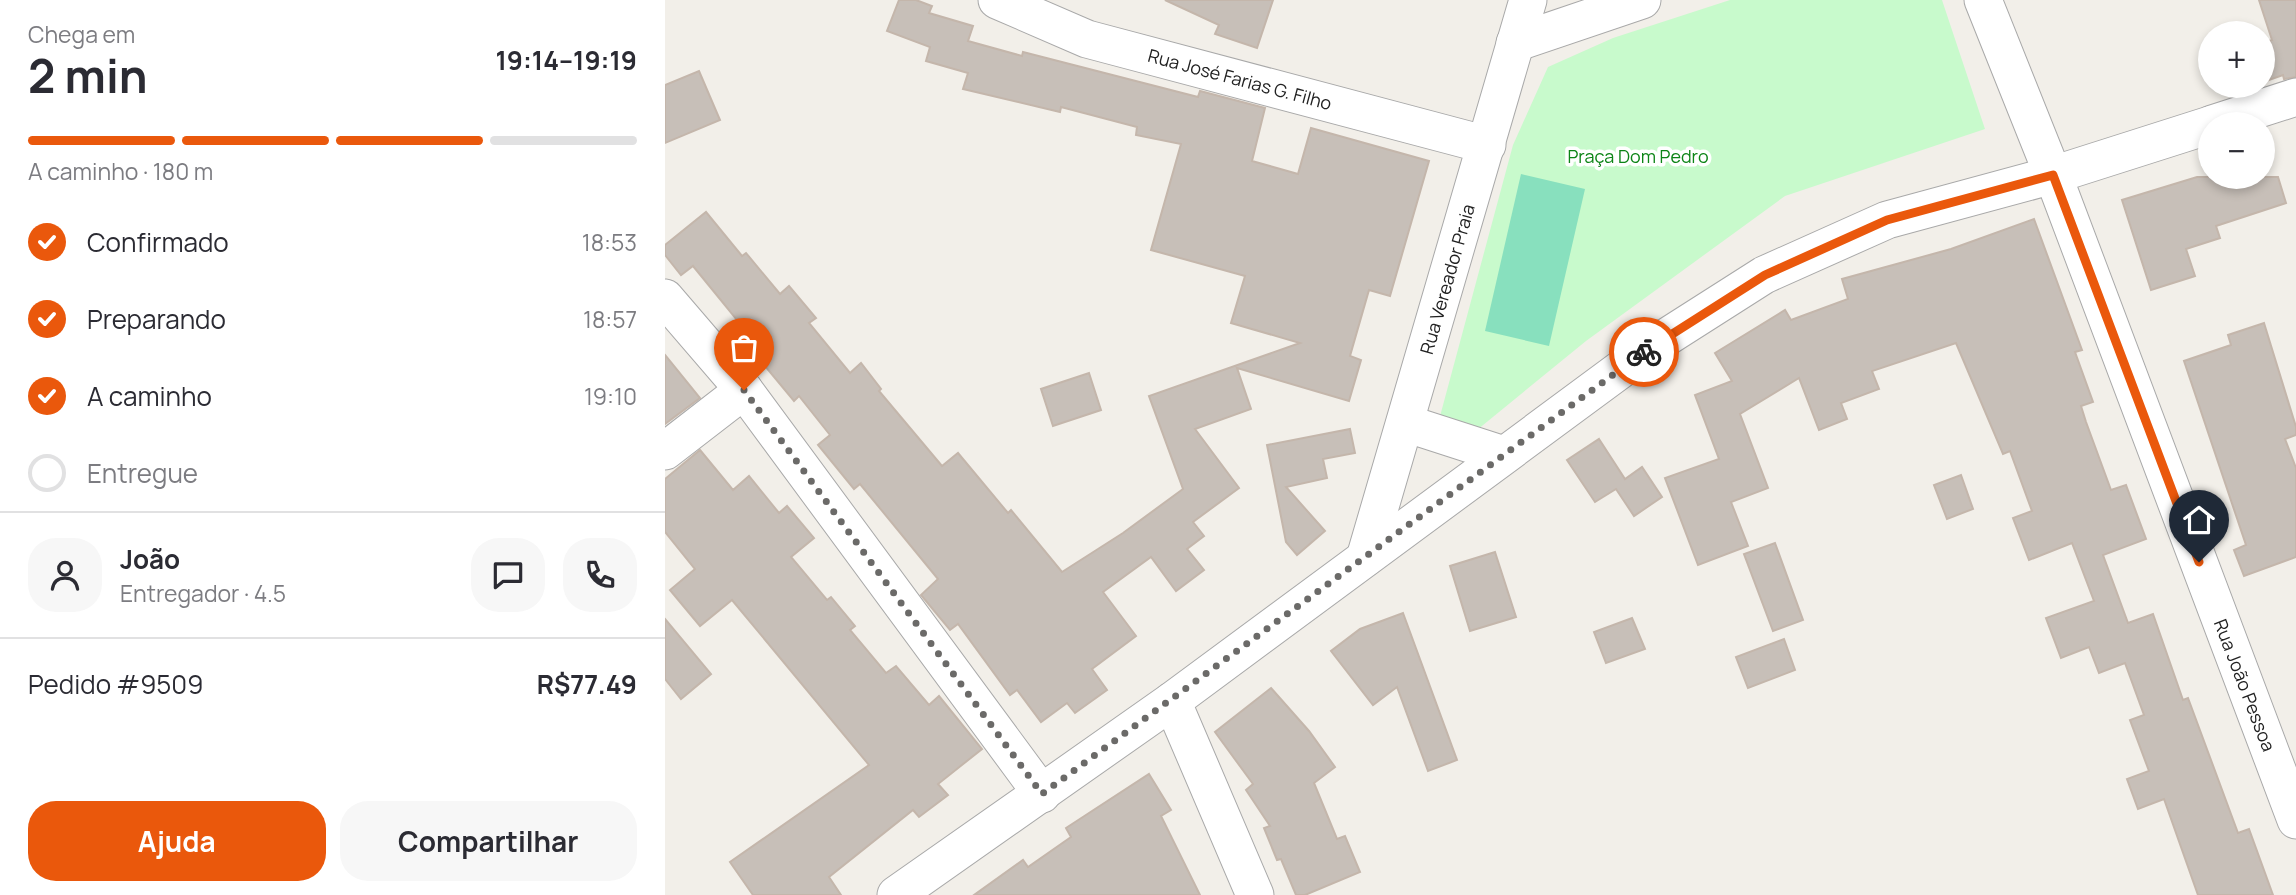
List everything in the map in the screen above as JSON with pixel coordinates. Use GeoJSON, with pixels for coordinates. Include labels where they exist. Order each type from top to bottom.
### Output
{"type":"FeatureCollection","features":[{"type":"Feature","properties":{"kind":"street","name":"Rua José Farias G. Filho"},"geometry":{"type":"LineString","coordinates":[[997,0],[1087,39],[1487,145]]}},
{"type":"Feature","properties":{"kind":"street","name":"Rua Vereador Praia"},"geometry":{"type":"LineString","coordinates":[[1365,558],[1528,0]]}},
{"type":"Feature","properties":{"kind":"street"},"geometry":{"type":"LineString","coordinates":[[1515,43],[1642,0]]}},
{"type":"Feature","properties":{"kind":"street","name":"Rua João Pessoa"},"geometry":{"type":"LineString","coordinates":[[1983,0],[2053,175],[2296,820]]}},
{"type":"Feature","properties":{"kind":"street"},"geometry":{"type":"LineString","coordinates":[[2250,112],[2296,97]]}},
{"type":"Feature","properties":{"kind":"street"},"geometry":{"type":"LineString","coordinates":[[896,895],[1172,701],[1651,347],[1765,275],[1887,220],[2053,175],[2198,129]]}},
{"type":"Feature","properties":{"kind":"street"},"geometry":{"type":"LineString","coordinates":[[665,298],[744,390],[1042,794]]}},
{"type":"Feature","properties":{"kind":"street"},"geometry":{"type":"LineString","coordinates":[[665,452],[744,390]]}},
{"type":"Feature","properties":{"kind":"street"},"geometry":{"type":"LineString","coordinates":[[1405,423],[1504,456]]}},
{"type":"Feature","properties":{"kind":"street"},"geometry":{"type":"LineString","coordinates":[[1172,701],[1255,895]]}},
{"type":"Feature","properties":{"kind":"green space","name":"Praça Dom Pedro"},"geometry":{"type":"Polygon","coordinates":[[[1730,0],[1942,0],[1985,129],[1785,196],[1586,341],[1477,430],[1439,420],[1513,145],[1548,67],[1613,38],[1730,0]]]}},
{"type":"Feature","properties":{"kind":"green space"},"geometry":{"type":"Polygon","coordinates":[[[1521,174],[1585,189],[1549,346],[1485,331],[1521,174]]]}},
{"type":"Feature","properties":{"kind":"building"},"geometry":{"type":"Polygon","coordinates":[[[899,0],[916,0],[932,6],[929,13],[973,26],[968,41],[1022,56],[1023,52],[1198,97],[1200,91],[1265,108],[1252,161],[1298,174],[1311,128],[1429,161],[1390,296],[1369,290],[1350,356],[1361,360],[1349,401],[1237,368],[1251,409],[1195,429],[1239,488],[1193,522],[1204,536],[1187,549],[1204,570],[1176,591],[1151,557],[1103,592],[1136,636],[1092,669],[1107,690],[1075,713],[1067,703],[1041,722],[1017,690],[1010,695],[958,624],[950,630],[921,595],[938,579],[860,484],[854,489],[818,445],[830,435],[799,396],[794,401],[736,331],[742,326],[693,266],[681,275],[665,255],[665,245],[706,212],[742,256],[746,253],[780,294],[789,286],[816,318],[809,323],[850,373],[861,363],[881,389],[879,391],[942,466],[958,453],[1008,513],[1011,510],[1062,572],[1123,533],[1183,489],[1149,396],[1300,343],[1231,323],[1245,276],[1151,250],[1181,144],[1136,135],[1137,127],[1061,107],[1060,112],[963,89],[968,73],[926,61],[930,47],[887,31],[899,0]]]}},
{"type":"Feature","properties":{"kind":"building"},"geometry":{"type":"Polygon","coordinates":[[[1165,0],[1273,0],[1257,48],[1215,34],[1219,25],[1165,0]]]}},
{"type":"Feature","properties":{"kind":"building"},"geometry":{"type":"Polygon","coordinates":[[[2259,0],[2296,0],[2296,77],[2284,79],[2283,75],[2275,78],[2275,21],[2266,21],[2259,0]]]}},
{"type":"Feature","properties":{"kind":"building"},"geometry":{"type":"Polygon","coordinates":[[[699,71],[720,120],[665,143],[665,85],[699,71]]]}},
{"type":"Feature","properties":{"kind":"building"},"geometry":{"type":"Polygon","coordinates":[[[2197,177],[2198,189],[2275,189],[2275,177],[2278,177],[2286,203],[2216,226],[2220,238],[2186,249],[2195,276],[2151,290],[2122,200],[2197,177]]]}},
{"type":"Feature","properties":{"kind":"building"},"geometry":{"type":"Polygon","coordinates":[[[2034,219],[2082,350],[2075,352],[2093,402],[2081,406],[2086,422],[2111,490],[2126,485],[2146,539],[2103,555],[2128,623],[2153,614],[2183,700],[2188,698],[2238,833],[2249,829],[2273,895],[2198,895],[2164,799],[2138,809],[2127,779],[2149,771],[2130,720],[2144,715],[2125,663],[2099,673],[2089,647],[2061,658],[2046,618],[2094,601],[2072,543],[2029,560],[2013,518],[2032,511],[2010,451],[2003,454],[1956,343],[1872,371],[1879,389],[1841,403],[1847,419],[1819,430],[1799,378],[1740,414],[1768,488],[1731,502],[1748,546],[1698,565],[1665,478],[1719,459],[1695,395],[1732,381],[1715,353],[1785,310],[1791,320],[1848,299],[1842,279],[1951,249],[2034,219]]]}},
{"type":"Feature","properties":{"kind":"building"},"geometry":{"type":"Polygon","coordinates":[[[2264,323],[2296,427],[2296,435],[2285,439],[2296,468],[2296,557],[2244,576],[2234,550],[2246,545],[2184,361],[2231,345],[2228,335],[2264,323]]]}},
{"type":"Feature","properties":{"kind":"building"},"geometry":{"type":"Polygon","coordinates":[[[665,355],[700,398],[665,424],[665,355]]]}},
{"type":"Feature","properties":{"kind":"building"},"geometry":{"type":"Polygon","coordinates":[[[1089,373],[1101,410],[1053,426],[1041,389],[1089,373]]]}},
{"type":"Feature","properties":{"kind":"building"},"geometry":{"type":"Polygon","coordinates":[[[1350,429],[1355,453],[1323,459],[1327,478],[1286,487],[1325,531],[1297,555],[1286,542],[1267,445],[1350,429]]]}},
{"type":"Feature","properties":{"kind":"building"},"geometry":{"type":"Polygon","coordinates":[[[1599,439],[1625,479],[1642,467],[1662,497],[1634,516],[1616,489],[1595,502],[1567,460],[1599,439]]]}},
{"type":"Feature","properties":{"kind":"building"},"geometry":{"type":"Polygon","coordinates":[[[700,450],[733,490],[749,476],[779,513],[787,506],[814,538],[791,557],[827,600],[831,597],[855,626],[850,630],[886,673],[896,666],[929,705],[939,696],[982,749],[938,784],[948,795],[919,817],[913,810],[829,877],[841,895],[753,895],[730,862],[869,765],[732,600],[700,626],[670,590],[695,569],[665,532],[665,479],[700,450]]]}},
{"type":"Feature","properties":{"kind":"building"},"geometry":{"type":"Polygon","coordinates":[[[1961,475],[1973,509],[1947,519],[1934,485],[1961,475]]]}},
{"type":"Feature","properties":{"kind":"building"},"geometry":{"type":"Polygon","coordinates":[[[1775,543],[1803,620],[1773,631],[1744,554],[1775,543]]]}},
{"type":"Feature","properties":{"kind":"building"},"geometry":{"type":"Polygon","coordinates":[[[1495,552],[1516,617],[1470,631],[1450,566],[1495,552]]]}},
{"type":"Feature","properties":{"kind":"building"},"geometry":{"type":"Polygon","coordinates":[[[1403,613],[1457,760],[1428,771],[1397,687],[1373,705],[1331,651],[1360,629],[1403,613]]]}},
{"type":"Feature","properties":{"kind":"building"},"geometry":{"type":"Polygon","coordinates":[[[1632,618],[1645,649],[1606,663],[1594,632],[1632,618]]]}},
{"type":"Feature","properties":{"kind":"building"},"geometry":{"type":"Polygon","coordinates":[[[665,619],[711,674],[681,699],[665,679],[665,619]]]}},
{"type":"Feature","properties":{"kind":"building"},"geometry":{"type":"Polygon","coordinates":[[[1784,639],[1795,670],[1748,688],[1736,657],[1784,639]]]}},
{"type":"Feature","properties":{"kind":"building"},"geometry":{"type":"Polygon","coordinates":[[[1271,688],[1309,731],[1335,767],[1314,783],[1337,839],[1345,836],[1360,872],[1305,895],[1296,895],[1281,859],[1277,860],[1264,828],[1270,826],[1246,790],[1253,784],[1215,732],[1271,688]]]}},
{"type":"Feature","properties":{"kind":"building"},"geometry":{"type":"Polygon","coordinates":[[[1149,774],[1171,810],[1161,816],[1200,895],[974,895],[1023,860],[1028,867],[1071,837],[1066,828],[1149,774]]]}},
{"type":"Feature","properties":{"kind":"way so far"},"geometry":{"type":"LineString","coordinates":[[744,390],[1042,794],[1644,352]]}},
{"type":"Feature","properties":{"kind":"route"},"geometry":{"type":"LineString","coordinates":[[1644,352],[1765,275],[1887,220],[2053,175],[2199,562]]}}]}
